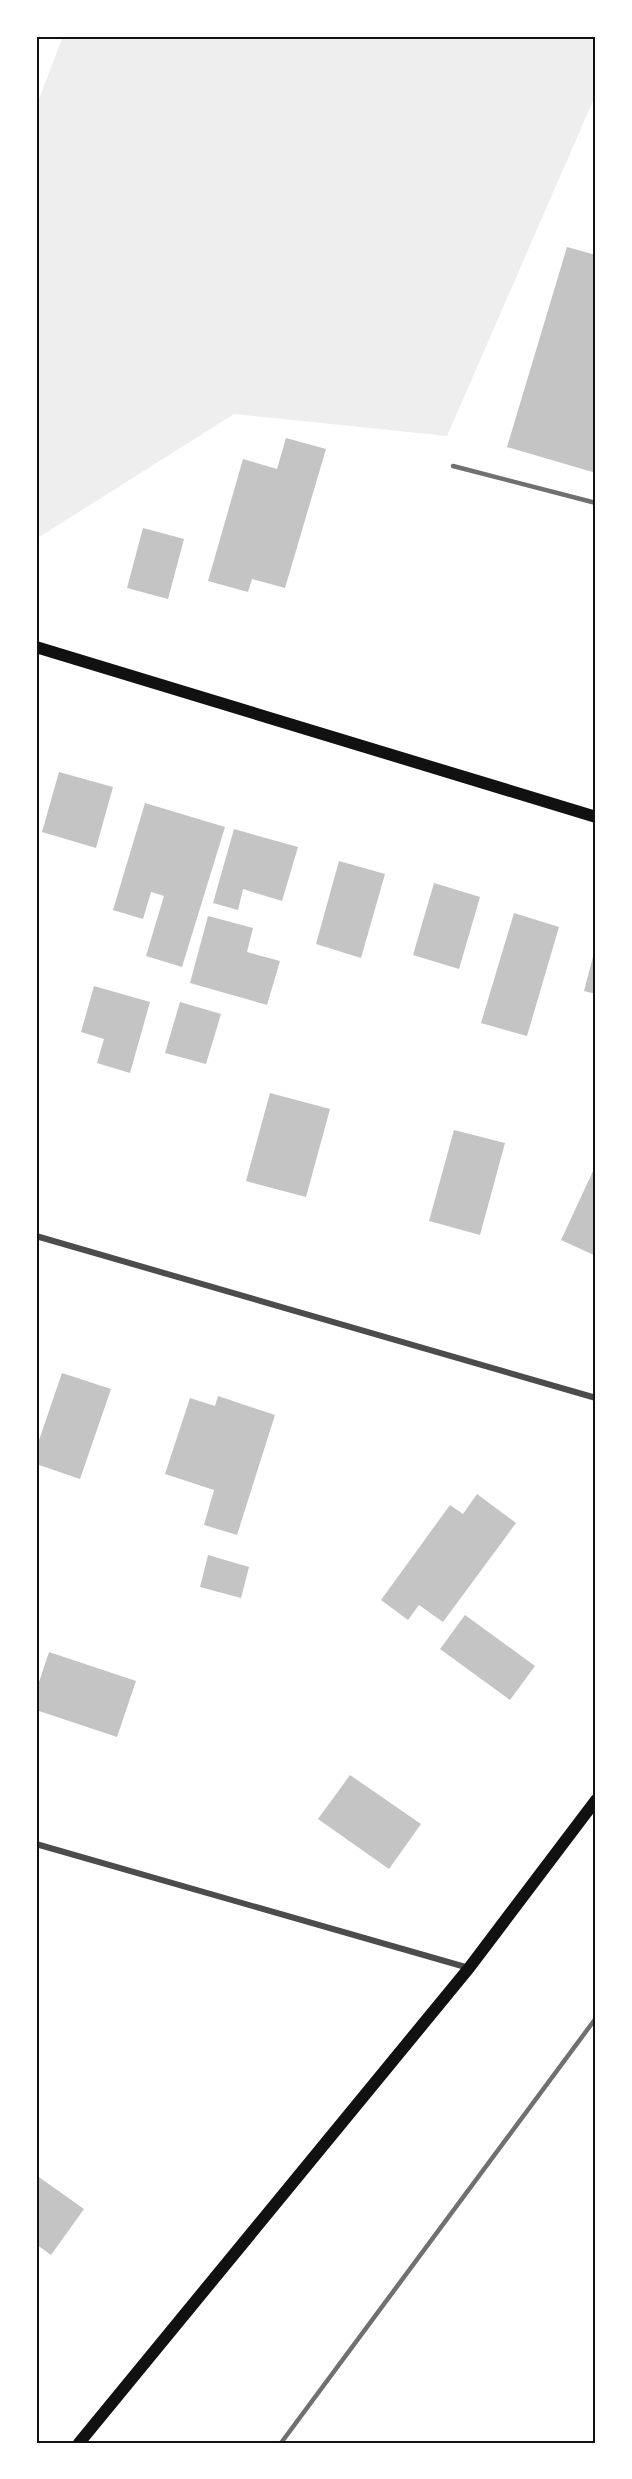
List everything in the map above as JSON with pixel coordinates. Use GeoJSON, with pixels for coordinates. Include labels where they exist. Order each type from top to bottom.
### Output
{"type":"FeatureCollection","features":[{"type":"Feature","properties":{"kind":"main road"},"geometry":{"type":"LineString","coordinates":[[36,647],[596,817]]}},
{"type":"Feature","properties":{"kind":"main road"},"geometry":{"type":"LineString","coordinates":[[79,2443],[469,1968],[596,1800]]}},
{"type":"Feature","properties":{"kind":"street"},"geometry":{"type":"LineString","coordinates":[[36,1236],[596,1398]]}},
{"type":"Feature","properties":{"kind":"street"},"geometry":{"type":"LineString","coordinates":[[36,1844],[469,1968]]}},
{"type":"Feature","properties":{"kind":"shaded area"},"geometry":{"type":"Polygon","coordinates":[[[63,36],[596,36],[596,94],[447,436],[234,414],[36,539],[36,107],[63,36]]]}},
{"type":"Feature","properties":{"kind":"building"},"geometry":{"type":"Polygon","coordinates":[[[567,247],[596,255],[596,473],[507,447],[567,247]]]}},
{"type":"Feature","properties":{"kind":"building"},"geometry":{"type":"Polygon","coordinates":[[[286,438],[326,449],[285,588],[252,579],[248,592],[208,581],[243,459],[277,469],[286,438]]]}},
{"type":"Feature","properties":{"kind":"building"},"geometry":{"type":"Polygon","coordinates":[[[143,528],[184,539],[168,599],[127,588],[143,528]]]}},
{"type":"Feature","properties":{"kind":"building"},"geometry":{"type":"Polygon","coordinates":[[[59,772],[113,787],[96,848],[42,832],[59,772]]]}},
{"type":"Feature","properties":{"kind":"building"},"geometry":{"type":"Polygon","coordinates":[[[145,803],[225,827],[182,967],[146,956],[164,896],[151,892],[143,919],[113,910],[145,803]]]}},
{"type":"Feature","properties":{"kind":"building"},"geometry":{"type":"Polygon","coordinates":[[[234,829],[298,847],[282,901],[243,889],[238,910],[213,903],[234,829]]]}},
{"type":"Feature","properties":{"kind":"building"},"geometry":{"type":"Polygon","coordinates":[[[339,861],[385,874],[361,958],[316,944],[339,861]]]}},
{"type":"Feature","properties":{"kind":"building"},"geometry":{"type":"Polygon","coordinates":[[[434,883],[480,897],[459,969],[413,955],[434,883]]]}},
{"type":"Feature","properties":{"kind":"building"},"geometry":{"type":"Polygon","coordinates":[[[514,913],[559,927],[527,1036],[481,1023],[514,913]]]}},
{"type":"Feature","properties":{"kind":"building"},"geometry":{"type":"Polygon","coordinates":[[[208,916],[253,928],[247,952],[280,961],[267,1005],[190,983],[208,916]]]}},
{"type":"Feature","properties":{"kind":"building"},"geometry":{"type":"Polygon","coordinates":[[[596,949],[596,994],[584,991],[596,949]]]}},
{"type":"Feature","properties":{"kind":"building"},"geometry":{"type":"Polygon","coordinates":[[[94,986],[150,1002],[130,1073],[97,1063],[104,1039],[81,1032],[94,986]]]}},
{"type":"Feature","properties":{"kind":"building"},"geometry":{"type":"Polygon","coordinates":[[[180,1002],[221,1014],[206,1064],[165,1053],[180,1002]]]}},
{"type":"Feature","properties":{"kind":"building"},"geometry":{"type":"Polygon","coordinates":[[[270,1093],[330,1109],[306,1197],[246,1181],[270,1093]]]}},
{"type":"Feature","properties":{"kind":"building"},"geometry":{"type":"Polygon","coordinates":[[[454,1130],[505,1143],[480,1235],[429,1221],[454,1130]]]}},
{"type":"Feature","properties":{"kind":"building"},"geometry":{"type":"Polygon","coordinates":[[[594,1169],[596,1170],[596,1256],[561,1240],[594,1169]]]}},
{"type":"Feature","properties":{"kind":"building"},"geometry":{"type":"Polygon","coordinates":[[[62,1373],[111,1389],[80,1479],[36,1464],[36,1449],[62,1373]]]}},
{"type":"Feature","properties":{"kind":"building"},"geometry":{"type":"Polygon","coordinates":[[[218,1396],[275,1415],[237,1535],[204,1525],[214,1490],[165,1474],[190,1398],[215,1406],[218,1396]]]}},
{"type":"Feature","properties":{"kind":"building"},"geometry":{"type":"Polygon","coordinates":[[[477,1494],[516,1523],[443,1622],[419,1605],[408,1620],[381,1600],[450,1505],[463,1514],[477,1494]]]}},
{"type":"Feature","properties":{"kind":"building"},"geometry":{"type":"Polygon","coordinates":[[[208,1555],[249,1567],[241,1598],[200,1587],[208,1555]]]}},
{"type":"Feature","properties":{"kind":"building"},"geometry":{"type":"Polygon","coordinates":[[[465,1615],[535,1666],[510,1700],[440,1649],[465,1615]]]}},
{"type":"Feature","properties":{"kind":"building"},"geometry":{"type":"Polygon","coordinates":[[[49,1652],[136,1681],[117,1737],[36,1710],[36,1691],[49,1652]]]}},
{"type":"Feature","properties":{"kind":"building"},"geometry":{"type":"Polygon","coordinates":[[[350,1775],[421,1824],[389,1869],[318,1819],[350,1775]]]}},
{"type":"Feature","properties":{"kind":"building"},"geometry":{"type":"Polygon","coordinates":[[[36,2175],[84,2209],[51,2255],[36,2244],[36,2175]]]}},
{"type":"Feature","properties":{"kind":"railway"},"geometry":{"type":"LineString","coordinates":[[453,466],[596,503]]}},
{"type":"Feature","properties":{"kind":"railway"},"geometry":{"type":"LineString","coordinates":[[281,2443],[596,2018]]}}]}
